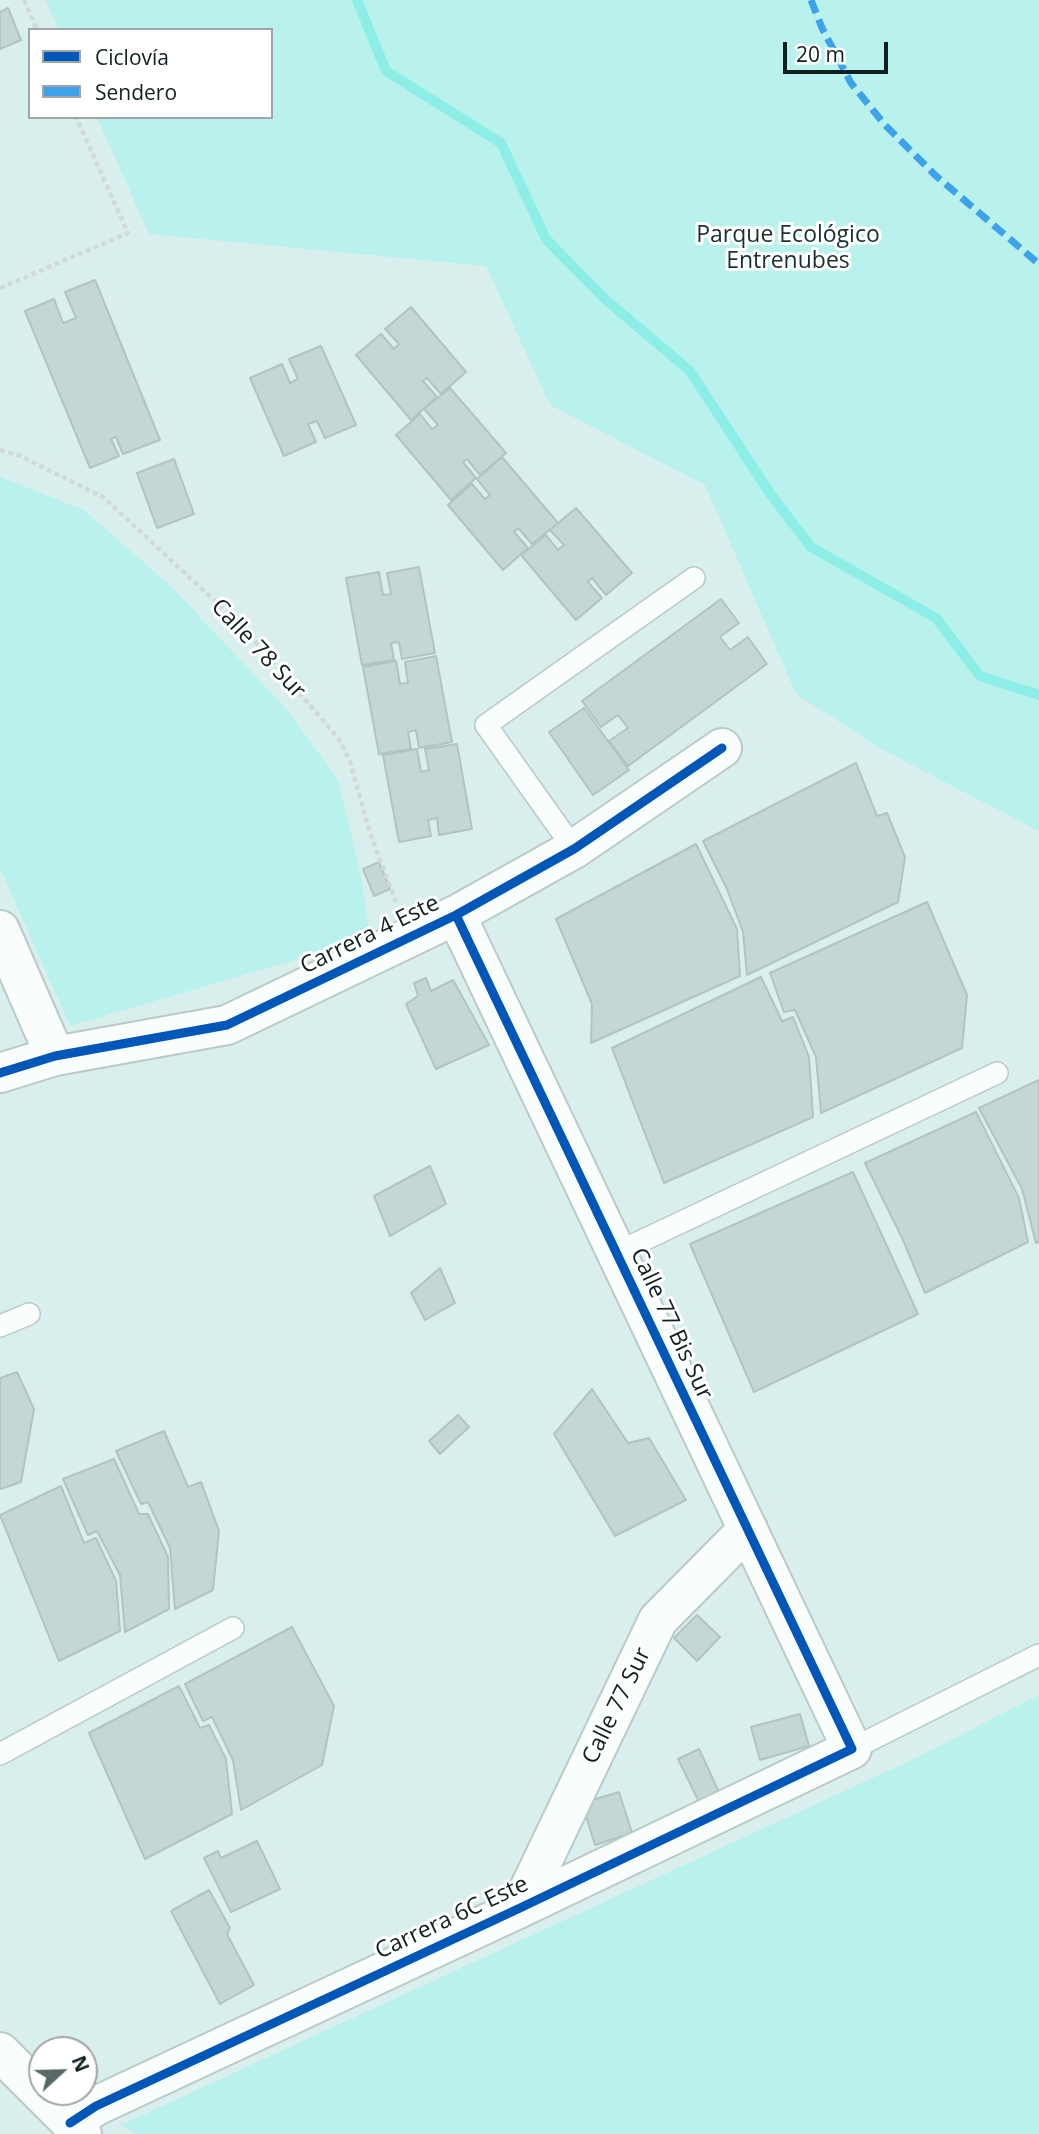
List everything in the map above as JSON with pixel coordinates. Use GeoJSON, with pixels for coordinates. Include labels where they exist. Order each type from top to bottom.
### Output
{"type":"FeatureCollection","features":[{"type":"Feature","properties":{"kind":"street","name":"Carrera 4 Este"},"geometry":{"type":"LineString","coordinates":[[0,1073],[55,1056],[228,1025],[456,915],[574,849],[722,748]]}},
{"type":"Feature","properties":{"kind":"street","name":"Calle 77 Bis Sur"},"geometry":{"type":"LineString","coordinates":[[456,915],[852,1749]]}},
{"type":"Feature","properties":{"kind":"street"},"geometry":{"type":"LineString","coordinates":[[0,930],[55,1056]]}},
{"type":"Feature","properties":{"kind":"street","name":"Calle 77 Sur"},"geometry":{"type":"LineString","coordinates":[[520,1908],[658,1620],[748,1529]]}},
{"type":"Feature","properties":{"kind":"street","name":"Carrera 6C Este"},"geometry":{"type":"LineString","coordinates":[[76,2129],[96,2106],[852,1749]]}},
{"type":"Feature","properties":{"kind":"street"},"geometry":{"type":"LineString","coordinates":[[0,2052],[76,2129]]}},
{"type":"Feature","properties":{"kind":"lane"},"geometry":{"type":"LineString","coordinates":[[574,849],[486,725],[694,578]]}},
{"type":"Feature","properties":{"kind":"lane"},"geometry":{"type":"LineString","coordinates":[[616,1252],[997,1073]]}},
{"type":"Feature","properties":{"kind":"lane"},"geometry":{"type":"LineString","coordinates":[[0,1326],[29,1314]]}},
{"type":"Feature","properties":{"kind":"lane"},"geometry":{"type":"LineString","coordinates":[[0,1754],[233,1628]]}},
{"type":"Feature","properties":{"kind":"lane","name":"Carrera 6C Este"},"geometry":{"type":"LineString","coordinates":[[852,1749],[1039,1655]]}},
{"type":"Feature","properties":{"kind":"path"},"geometry":{"type":"LineString","coordinates":[[24,0],[36,28]]}},
{"type":"Feature","properties":{"kind":"path"},"geometry":{"type":"LineString","coordinates":[[0,288],[128,233],[77,119]]}},
{"type":"Feature","properties":{"kind":"green space","name":"Parque Ecológico Entrenubes"},"geometry":{"type":"Polygon","coordinates":[[[45,0],[1039,0],[1039,831],[881,749],[796,694],[705,485],[550,405],[486,266],[149,234],[98,119],[273,119],[273,28],[58,28],[45,0]]]}},
{"type":"Feature","properties":{"kind":"green space"},"geometry":{"type":"Polygon","coordinates":[[[0,477],[84,510],[173,588],[288,711],[338,780],[361,875],[370,938],[70,1026],[0,868],[0,477]]]}},
{"type":"Feature","properties":{"kind":"green space"},"geometry":{"type":"Polygon","coordinates":[[[1039,1695],[1039,2134],[136,2134],[121,2125],[907,1762],[1039,1695]]]}},
{"type":"Feature","properties":{"kind":"building"},"geometry":{"type":"Polygon","coordinates":[[[8,8],[21,40],[0,49],[0,12],[8,8]]]}},
{"type":"Feature","properties":{"kind":"building"},"geometry":{"type":"Polygon","coordinates":[[[95,280],[160,440],[123,454],[116,437],[111,439],[119,456],[90,468],[25,311],[54,299],[63,323],[76,318],[65,292],[95,280]]]}},
{"type":"Feature","properties":{"kind":"building"},"geometry":{"type":"Polygon","coordinates":[[[411,307],[466,372],[441,394],[427,378],[423,381],[437,397],[411,420],[356,355],[381,334],[394,349],[399,344],[385,329],[411,307]]]}},
{"type":"Feature","properties":{"kind":"building"},"geometry":{"type":"Polygon","coordinates":[[[321,346],[356,425],[325,438],[317,421],[308,424],[316,442],[284,456],[250,378],[282,364],[290,383],[298,379],[289,359],[321,346]]]}},
{"type":"Feature","properties":{"kind":"building"},"geometry":{"type":"Polygon","coordinates":[[[450,388],[506,453],[480,475],[467,459],[463,462],[476,478],[451,500],[396,435],[420,414],[432,429],[438,425],[424,409],[450,388]]]}},
{"type":"Feature","properties":{"kind":"building"},"geometry":{"type":"Polygon","coordinates":[[[502,457],[558,523],[532,544],[518,528],[514,532],[528,548],[503,570],[448,505],[472,484],[485,499],[490,495],[477,479],[502,457]]]}},
{"type":"Feature","properties":{"kind":"building"},"geometry":{"type":"Polygon","coordinates":[[[174,459],[194,514],[157,528],[137,473],[174,459]]]}},
{"type":"Feature","properties":{"kind":"building"},"geometry":{"type":"Polygon","coordinates":[[[576,508],[632,573],[606,595],[592,578],[588,582],[602,598],[576,620],[521,555],[546,535],[558,550],[564,545],[550,530],[576,508]]]}},
{"type":"Feature","properties":{"kind":"building"},"geometry":{"type":"Polygon","coordinates":[[[419,567],[435,653],[402,659],[399,642],[391,643],[394,660],[362,665],[346,578],[379,572],[383,595],[391,594],[387,573],[419,567]]]}},
{"type":"Feature","properties":{"kind":"building"},"geometry":{"type":"Polygon","coordinates":[[[721,599],[739,623],[720,637],[730,650],[748,637],[767,664],[628,766],[609,741],[628,728],[618,715],[601,727],[582,701],[721,599]]]}},
{"type":"Feature","properties":{"kind":"building"},"geometry":{"type":"Polygon","coordinates":[[[436,656],[452,742],[419,748],[416,730],[408,732],[411,749],[379,754],[363,667],[396,661],[400,684],[408,683],[405,662],[436,656]]]}},
{"type":"Feature","properties":{"kind":"building"},"geometry":{"type":"Polygon","coordinates":[[[584,708],[629,770],[593,795],[549,732],[584,708]]]}},
{"type":"Feature","properties":{"kind":"building"},"geometry":{"type":"Polygon","coordinates":[[[457,744],[472,829],[439,835],[437,818],[428,820],[431,836],[399,842],[383,755],[417,749],[421,772],[429,770],[425,749],[457,744]]]}},
{"type":"Feature","properties":{"kind":"building"},"geometry":{"type":"Polygon","coordinates":[[[856,763],[877,816],[887,813],[905,857],[898,902],[747,975],[743,932],[727,889],[703,841],[856,763]]]}},
{"type":"Feature","properties":{"kind":"building"},"geometry":{"type":"Polygon","coordinates":[[[696,844],[737,929],[740,976],[591,1043],[592,1004],[556,919],[696,844]]]}},
{"type":"Feature","properties":{"kind":"building"},"geometry":{"type":"Polygon","coordinates":[[[379,862],[390,889],[374,896],[363,869],[379,862]]]}},
{"type":"Feature","properties":{"kind":"building"},"geometry":{"type":"Polygon","coordinates":[[[927,902],[967,995],[962,1048],[821,1113],[816,1057],[795,1010],[784,1012],[770,973],[927,902]]]}},
{"type":"Feature","properties":{"kind":"building"},"geometry":{"type":"Polygon","coordinates":[[[761,977],[782,1021],[793,1017],[809,1057],[813,1117],[664,1183],[612,1048],[761,977]]]}},
{"type":"Feature","properties":{"kind":"building"},"geometry":{"type":"Polygon","coordinates":[[[426,978],[431,991],[453,980],[489,1045],[436,1069],[406,1004],[418,996],[414,983],[426,978]]]}},
{"type":"Feature","properties":{"kind":"building"},"geometry":{"type":"Polygon","coordinates":[[[1039,1080],[1039,1242],[1036,1243],[1022,1189],[979,1108],[1039,1080]]]}},
{"type":"Feature","properties":{"kind":"building"},"geometry":{"type":"Polygon","coordinates":[[[976,1112],[1019,1198],[1028,1242],[925,1293],[903,1240],[865,1163],[976,1112]]]}},
{"type":"Feature","properties":{"kind":"building"},"geometry":{"type":"Polygon","coordinates":[[[430,1166],[446,1204],[390,1236],[374,1196],[430,1166]]]}},
{"type":"Feature","properties":{"kind":"building"},"geometry":{"type":"Polygon","coordinates":[[[853,1172],[918,1314],[754,1392],[690,1244],[853,1172]]]}},
{"type":"Feature","properties":{"kind":"building"},"geometry":{"type":"Polygon","coordinates":[[[440,1268],[455,1303],[425,1320],[411,1293],[440,1268]]]}},
{"type":"Feature","properties":{"kind":"building"},"geometry":{"type":"Polygon","coordinates":[[[17,1372],[34,1409],[21,1482],[0,1489],[0,1378],[17,1372]]]}},
{"type":"Feature","properties":{"kind":"building"},"geometry":{"type":"Polygon","coordinates":[[[592,1389],[628,1443],[649,1438],[686,1500],[615,1536],[554,1434],[592,1389]]]}},
{"type":"Feature","properties":{"kind":"building"},"geometry":{"type":"Polygon","coordinates":[[[458,1415],[469,1427],[440,1454],[429,1441],[458,1415]]]}},
{"type":"Feature","properties":{"kind":"building"},"geometry":{"type":"Polygon","coordinates":[[[164,1431],[188,1487],[201,1482],[219,1531],[213,1590],[175,1609],[170,1548],[148,1502],[141,1504],[116,1451],[164,1431]]]}},
{"type":"Feature","properties":{"kind":"building"},"geometry":{"type":"Polygon","coordinates":[[[114,1459],[139,1514],[148,1514],[168,1557],[169,1609],[125,1632],[120,1575],[97,1531],[88,1535],[63,1479],[114,1459]]]}},
{"type":"Feature","properties":{"kind":"building"},"geometry":{"type":"Polygon","coordinates":[[[61,1486],[84,1543],[96,1538],[116,1581],[120,1631],[59,1661],[0,1515],[61,1486]]]}},
{"type":"Feature","properties":{"kind":"building"},"geometry":{"type":"Polygon","coordinates":[[[697,1615],[720,1637],[697,1661],[674,1638],[697,1615]]]}},
{"type":"Feature","properties":{"kind":"building"},"geometry":{"type":"Polygon","coordinates":[[[292,1627],[334,1706],[322,1765],[241,1810],[233,1760],[212,1717],[203,1721],[185,1684],[292,1627]]]}},
{"type":"Feature","properties":{"kind":"building"},"geometry":{"type":"Polygon","coordinates":[[[179,1686],[200,1728],[209,1725],[226,1759],[232,1814],[145,1859],[89,1733],[179,1686]]]}},
{"type":"Feature","properties":{"kind":"building"},"geometry":{"type":"Polygon","coordinates":[[[800,1714],[809,1746],[760,1760],[751,1727],[800,1714]]]}},
{"type":"Feature","properties":{"kind":"building"},"geometry":{"type":"Polygon","coordinates":[[[699,1749],[719,1792],[699,1802],[678,1759],[699,1749]]]}},
{"type":"Feature","properties":{"kind":"building"},"geometry":{"type":"Polygon","coordinates":[[[619,1792],[632,1833],[595,1845],[582,1803],[619,1792]]]}},
{"type":"Feature","properties":{"kind":"building"},"geometry":{"type":"Polygon","coordinates":[[[257,1841],[280,1889],[231,1912],[204,1858],[218,1851],[221,1858],[257,1841]]]}},
{"type":"Feature","properties":{"kind":"building"},"geometry":{"type":"Polygon","coordinates":[[[209,1890],[230,1928],[227,1934],[254,1985],[220,2004],[171,1911],[209,1890]]]}},
{"type":"Feature","properties":{"kind":"waterway"},"geometry":{"type":"LineString","coordinates":[[357,0],[386,71],[501,143],[546,239],[606,300],[690,371],[771,495],[811,547],[936,618],[980,676],[1039,695]]}},
{"type":"Feature","properties":{"kind":"marked path"},"geometry":{"type":"LineString","coordinates":[[811,0],[822,28],[851,83],[885,125],[935,175],[1039,264]]}},
{"type":"Feature","properties":{"kind":"cycle path"},"geometry":{"type":"LineString","coordinates":[[0,1073],[55,1056],[227,1025],[456,915],[574,849],[722,748]]}},
{"type":"Feature","properties":{"kind":"cycle path"},"geometry":{"type":"LineString","coordinates":[[70,2123],[96,2106],[852,1749],[456,915]]}}]}
